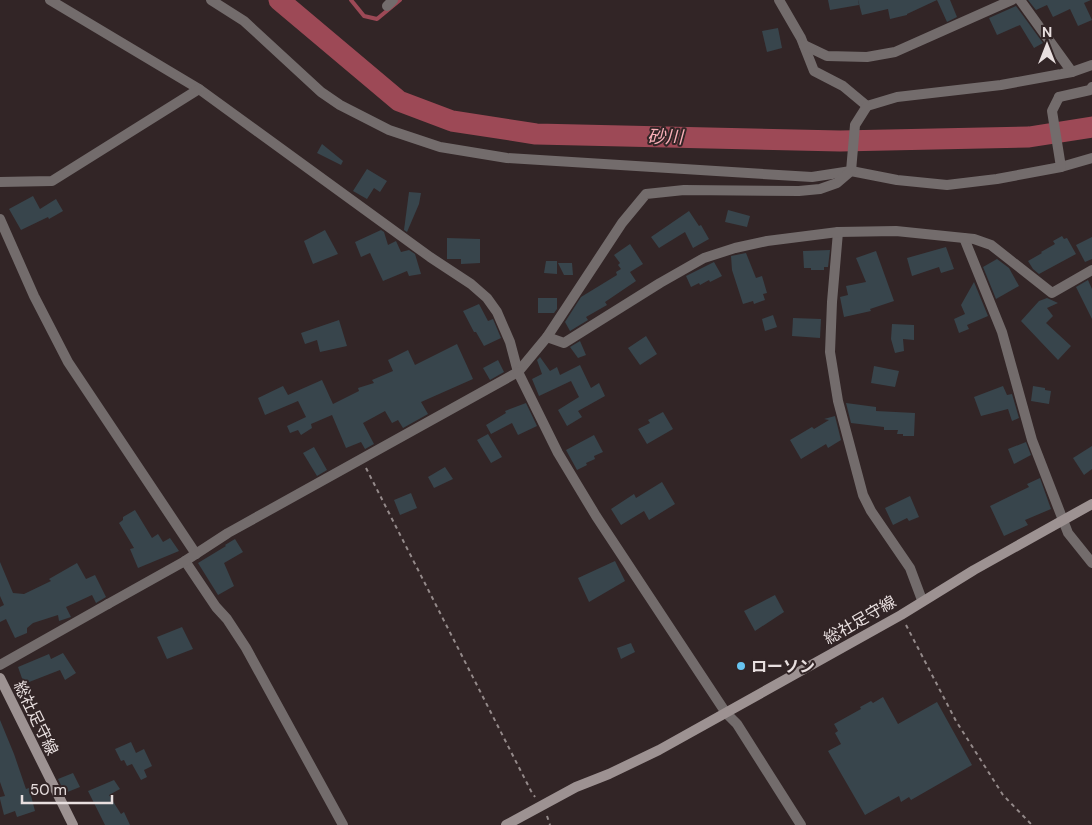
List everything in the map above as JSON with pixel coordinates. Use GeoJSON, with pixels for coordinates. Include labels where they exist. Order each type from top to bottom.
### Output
{"type":"FeatureCollection","features":[{"type":"Feature","properties":{"kind":"main road","name":"総社足守線"},"geometry":{"type":"LineString","coordinates":[[506,825],[576,787],[660,750],[901,615],[922,600],[1092,504]]}},
{"type":"Feature","properties":{"kind":"main road","name":"総社足守線"},"geometry":{"type":"LineString","coordinates":[[0,678],[73,825]]}},
{"type":"Feature","properties":{"kind":"street"},"geometry":{"type":"LineString","coordinates":[[50,0],[199,89],[430,257],[471,284],[486,298],[497,312],[510,342],[518,372],[558,453],[596,516],[726,712],[737,724],[801,825]]}},
{"type":"Feature","properties":{"kind":"street"},"geometry":{"type":"LineString","coordinates":[[211,0],[244,22],[321,92],[340,105],[389,130],[440,146],[507,158],[812,177],[852,166],[897,180],[947,185],[997,179],[1060,167],[1092,158]]}},
{"type":"Feature","properties":{"kind":"street"},"geometry":{"type":"LineString","coordinates":[[779,0],[804,44],[814,71],[843,86],[867,106]]}},
{"type":"Feature","properties":{"kind":"street"},"geometry":{"type":"LineString","coordinates":[[804,44],[826,56],[867,57],[895,52],[1012,0]]}},
{"type":"Feature","properties":{"kind":"street"},"geometry":{"type":"LineString","coordinates":[[1020,0],[1072,72]]}},
{"type":"Feature","properties":{"kind":"street"},"geometry":{"type":"LineString","coordinates":[[0,665],[185,561],[228,532],[362,460],[518,372],[547,337],[622,223],[646,194],[684,190],[799,191],[820,189],[837,183],[852,166],[855,125],[867,106],[897,97],[1001,85],[1092,67]]}},
{"type":"Feature","properties":{"kind":"street"},"geometry":{"type":"LineString","coordinates":[[1059,97],[1092,88]]}},
{"type":"Feature","properties":{"kind":"street"},"geometry":{"type":"LineString","coordinates":[[0,182],[52,181],[199,89]]}},
{"type":"Feature","properties":{"kind":"street"},"geometry":{"type":"LineString","coordinates":[[1059,97],[1092,94]]}},
{"type":"Feature","properties":{"kind":"street"},"geometry":{"type":"LineString","coordinates":[[1059,97],[1052,111],[1060,167]]}},
{"type":"Feature","properties":{"kind":"street"},"geometry":{"type":"LineString","coordinates":[[0,219],[34,296],[68,362],[196,554]]}},
{"type":"Feature","properties":{"kind":"street"},"geometry":{"type":"LineString","coordinates":[[547,337],[564,343],[704,258],[735,248],[767,241],[838,232],[896,231],[974,239],[991,245],[1052,293],[1092,270]]}},
{"type":"Feature","properties":{"kind":"street"},"geometry":{"type":"LineString","coordinates":[[838,232],[830,352],[838,402],[863,496],[871,511],[910,568],[922,600]]}},
{"type":"Feature","properties":{"kind":"street"},"geometry":{"type":"LineString","coordinates":[[964,238],[1002,332],[1032,440],[1068,533],[1092,563]]}},
{"type":"Feature","properties":{"kind":"street"},"geometry":{"type":"LineString","coordinates":[[185,561],[216,607],[227,618],[246,648],[343,825]]}},
{"type":"Feature","properties":{"kind":"path"},"geometry":{"type":"LineString","coordinates":[[362,460],[530,792],[542,805],[550,825]]}},
{"type":"Feature","properties":{"kind":"path"},"geometry":{"type":"LineString","coordinates":[[901,615],[956,721],[1003,795],[1032,825]]}},
{"type":"Feature","properties":{"kind":"building"},"geometry":{"type":"Polygon","coordinates":[[[828,0],[858,0],[859,5],[830,10],[828,0]]]}},
{"type":"Feature","properties":{"kind":"building"},"geometry":{"type":"Polygon","coordinates":[[[858,0],[937,0],[907,15],[890,19],[888,9],[862,15],[858,0]]]}},
{"type":"Feature","properties":{"kind":"building"},"geometry":{"type":"Polygon","coordinates":[[[937,0],[950,0],[957,17],[947,22],[937,0]]]}},
{"type":"Feature","properties":{"kind":"building"},"geometry":{"type":"Polygon","coordinates":[[[1028,0],[1091,0],[1084,3],[1092,20],[1078,26],[1070,9],[1053,17],[1047,5],[1036,10],[1028,0]]]}},
{"type":"Feature","properties":{"kind":"building"},"geometry":{"type":"Polygon","coordinates":[[[1016,6],[1043,43],[1034,48],[1020,25],[997,35],[989,18],[1016,6]]]}},
{"type":"Feature","properties":{"kind":"building"},"geometry":{"type":"Polygon","coordinates":[[[778,28],[782,48],[767,52],[762,31],[778,28]]]}},
{"type":"Feature","properties":{"kind":"building"},"geometry":{"type":"Polygon","coordinates":[[[322,144],[343,161],[341,165],[317,153],[322,144]]]}},
{"type":"Feature","properties":{"kind":"building"},"geometry":{"type":"Polygon","coordinates":[[[367,169],[387,181],[380,192],[374,188],[367,199],[353,191],[367,169]]]}},
{"type":"Feature","properties":{"kind":"building"},"geometry":{"type":"Polygon","coordinates":[[[409,192],[421,193],[419,204],[407,232],[404,230],[409,192]]]}},
{"type":"Feature","properties":{"kind":"building"},"geometry":{"type":"Polygon","coordinates":[[[33,196],[40,209],[56,199],[63,211],[49,219],[48,217],[21,230],[9,209],[33,196]]]}},
{"type":"Feature","properties":{"kind":"building"},"geometry":{"type":"Polygon","coordinates":[[[728,210],[750,216],[747,227],[725,222],[728,210]]]}},
{"type":"Feature","properties":{"kind":"building"},"geometry":{"type":"Polygon","coordinates":[[[689,211],[699,226],[701,225],[709,239],[693,248],[685,232],[659,248],[651,237],[689,211]]]}},
{"type":"Feature","properties":{"kind":"building"},"geometry":{"type":"Polygon","coordinates":[[[325,230],[338,254],[313,264],[304,241],[325,230]]]}},
{"type":"Feature","properties":{"kind":"building"},"geometry":{"type":"Polygon","coordinates":[[[381,230],[384,232],[388,245],[396,241],[401,252],[409,250],[415,254],[421,274],[409,276],[407,271],[383,281],[370,253],[361,257],[355,242],[381,230]]]}},
{"type":"Feature","properties":{"kind":"building"},"geometry":{"type":"Polygon","coordinates":[[[1062,236],[1064,239],[1067,238],[1076,254],[1039,274],[1028,261],[1055,244],[1053,241],[1062,236]]]}},
{"type":"Feature","properties":{"kind":"building"},"geometry":{"type":"Polygon","coordinates":[[[1092,237],[1092,259],[1085,262],[1076,245],[1092,237]]]}},
{"type":"Feature","properties":{"kind":"building"},"geometry":{"type":"Polygon","coordinates":[[[447,238],[480,239],[480,263],[461,264],[461,259],[447,259],[447,238]]]}},
{"type":"Feature","properties":{"kind":"building"},"geometry":{"type":"Polygon","coordinates":[[[630,244],[643,264],[630,272],[636,281],[605,302],[607,305],[586,317],[588,320],[570,331],[565,322],[581,297],[617,275],[616,272],[621,269],[618,265],[620,263],[614,255],[630,244]]]}},
{"type":"Feature","properties":{"kind":"building"},"geometry":{"type":"Polygon","coordinates":[[[946,247],[954,269],[941,273],[939,267],[912,276],[907,258],[946,247]]]}},
{"type":"Feature","properties":{"kind":"building"},"geometry":{"type":"Polygon","coordinates":[[[830,250],[828,267],[824,267],[824,270],[804,268],[803,251],[830,250]]]}},
{"type":"Feature","properties":{"kind":"building"},"geometry":{"type":"Polygon","coordinates":[[[876,251],[894,301],[870,309],[871,311],[844,317],[840,297],[848,295],[846,286],[866,282],[856,258],[876,251]]]}},
{"type":"Feature","properties":{"kind":"building"},"geometry":{"type":"Polygon","coordinates":[[[746,253],[756,278],[762,276],[767,293],[763,294],[765,300],[754,304],[753,301],[743,304],[732,270],[731,256],[746,253]]]}},
{"type":"Feature","properties":{"kind":"building"},"geometry":{"type":"Polygon","coordinates":[[[997,259],[1009,268],[1019,286],[996,299],[983,267],[997,259]]]}},
{"type":"Feature","properties":{"kind":"building"},"geometry":{"type":"Polygon","coordinates":[[[546,261],[557,261],[557,274],[544,273],[546,261]]]}},
{"type":"Feature","properties":{"kind":"building"},"geometry":{"type":"Polygon","coordinates":[[[714,262],[722,276],[710,282],[709,280],[691,287],[686,276],[714,262]]]}},
{"type":"Feature","properties":{"kind":"building"},"geometry":{"type":"Polygon","coordinates":[[[558,263],[572,263],[573,275],[564,275],[558,263]]]}},
{"type":"Feature","properties":{"kind":"building"},"geometry":{"type":"Polygon","coordinates":[[[1088,280],[1092,289],[1092,319],[1076,287],[1088,280]]]}},
{"type":"Feature","properties":{"kind":"building"},"geometry":{"type":"Polygon","coordinates":[[[974,282],[988,316],[967,325],[969,329],[959,333],[954,319],[965,314],[961,305],[974,282]]]}},
{"type":"Feature","properties":{"kind":"building"},"geometry":{"type":"Polygon","coordinates":[[[538,298],[557,298],[557,309],[554,313],[538,313],[538,298]]]}},
{"type":"Feature","properties":{"kind":"building"},"geometry":{"type":"Polygon","coordinates":[[[1047,298],[1058,303],[1047,308],[1053,316],[1046,323],[1071,346],[1058,360],[1021,321],[1039,301],[1047,298]]]}},
{"type":"Feature","properties":{"kind":"building"},"geometry":{"type":"Polygon","coordinates":[[[479,304],[488,321],[493,319],[501,338],[484,346],[463,311],[479,304]]]}},
{"type":"Feature","properties":{"kind":"building"},"geometry":{"type":"Polygon","coordinates":[[[773,315],[777,327],[765,331],[762,319],[773,315]]]}},
{"type":"Feature","properties":{"kind":"building"},"geometry":{"type":"Polygon","coordinates":[[[793,318],[821,319],[820,338],[792,336],[793,318]]]}},
{"type":"Feature","properties":{"kind":"building"},"geometry":{"type":"Polygon","coordinates":[[[339,320],[347,346],[320,352],[317,340],[305,344],[301,333],[339,320]]]}},
{"type":"Feature","properties":{"kind":"building"},"geometry":{"type":"Polygon","coordinates":[[[892,324],[914,325],[914,340],[903,339],[904,351],[895,353],[891,339],[892,324]]]}},
{"type":"Feature","properties":{"kind":"building"},"geometry":{"type":"Polygon","coordinates":[[[646,336],[657,354],[640,365],[628,348],[646,336]]]}},
{"type":"Feature","properties":{"kind":"building"},"geometry":{"type":"Polygon","coordinates":[[[580,341],[586,355],[578,358],[570,347],[580,341]]]}},
{"type":"Feature","properties":{"kind":"building"},"geometry":{"type":"Polygon","coordinates":[[[457,344],[473,379],[421,402],[428,414],[403,428],[398,420],[392,423],[385,411],[363,423],[374,444],[365,449],[361,442],[346,448],[332,415],[311,424],[312,428],[301,435],[298,430],[290,433],[287,426],[306,417],[298,401],[265,415],[258,398],[283,386],[288,395],[322,380],[333,404],[359,391],[358,388],[374,383],[372,380],[393,371],[388,360],[408,350],[415,365],[457,344]]]}},
{"type":"Feature","properties":{"kind":"building"},"geometry":{"type":"Polygon","coordinates":[[[540,357],[550,371],[557,367],[560,375],[580,365],[591,388],[599,383],[605,396],[578,411],[582,417],[567,426],[558,410],[579,397],[571,381],[539,396],[532,379],[542,374],[537,360],[540,357]]]}},
{"type":"Feature","properties":{"kind":"building"},"geometry":{"type":"Polygon","coordinates":[[[498,360],[504,372],[490,380],[483,368],[498,360]]]}},
{"type":"Feature","properties":{"kind":"building"},"geometry":{"type":"Polygon","coordinates":[[[874,366],[899,371],[895,387],[871,383],[874,366]]]}},
{"type":"Feature","properties":{"kind":"building"},"geometry":{"type":"Polygon","coordinates":[[[1003,386],[1007,395],[1012,394],[1019,418],[1012,421],[1008,409],[981,416],[974,397],[1003,386]]]}},
{"type":"Feature","properties":{"kind":"building"},"geometry":{"type":"Polygon","coordinates":[[[1033,386],[1051,391],[1049,404],[1031,401],[1033,386]]]}},
{"type":"Feature","properties":{"kind":"building"},"geometry":{"type":"Polygon","coordinates":[[[526,403],[537,426],[518,435],[512,423],[491,434],[486,425],[506,413],[505,411],[526,403]]]}},
{"type":"Feature","properties":{"kind":"building"},"geometry":{"type":"Polygon","coordinates":[[[846,403],[876,407],[876,411],[915,413],[914,436],[903,436],[903,434],[897,434],[898,430],[884,430],[884,427],[851,423],[846,403]]]}},
{"type":"Feature","properties":{"kind":"building"},"geometry":{"type":"Polygon","coordinates":[[[663,412],[673,429],[647,444],[638,429],[650,423],[648,420],[663,412]]]}},
{"type":"Feature","properties":{"kind":"building"},"geometry":{"type":"Polygon","coordinates":[[[835,416],[841,440],[828,448],[826,444],[801,459],[790,440],[812,427],[814,429],[829,420],[824,419],[835,416]]]}},
{"type":"Feature","properties":{"kind":"building"},"geometry":{"type":"Polygon","coordinates":[[[488,434],[502,457],[491,463],[477,440],[488,434]]]}},
{"type":"Feature","properties":{"kind":"building"},"geometry":{"type":"Polygon","coordinates":[[[594,435],[603,452],[594,456],[595,459],[577,470],[566,450],[594,435]]]}},
{"type":"Feature","properties":{"kind":"building"},"geometry":{"type":"Polygon","coordinates":[[[1026,442],[1031,455],[1014,464],[1008,449],[1026,442]]]}},
{"type":"Feature","properties":{"kind":"building"},"geometry":{"type":"Polygon","coordinates":[[[1092,446],[1092,469],[1084,475],[1073,458],[1092,446]]]}},
{"type":"Feature","properties":{"kind":"building"},"geometry":{"type":"Polygon","coordinates":[[[314,447],[327,470],[317,476],[303,453],[314,447]]]}},
{"type":"Feature","properties":{"kind":"building"},"geometry":{"type":"Polygon","coordinates":[[[445,467],[453,479],[434,488],[428,477],[445,467]]]}},
{"type":"Feature","properties":{"kind":"building"},"geometry":{"type":"Polygon","coordinates":[[[1040,478],[1051,509],[1025,520],[1028,525],[1004,536],[990,506],[1029,487],[1027,484],[1040,478]]]}},
{"type":"Feature","properties":{"kind":"building"},"geometry":{"type":"Polygon","coordinates":[[[662,482],[675,504],[649,520],[644,511],[621,525],[611,509],[634,494],[636,498],[662,482]]]}},
{"type":"Feature","properties":{"kind":"building"},"geometry":{"type":"Polygon","coordinates":[[[411,493],[417,508],[400,515],[394,500],[411,493]]]}},
{"type":"Feature","properties":{"kind":"building"},"geometry":{"type":"Polygon","coordinates":[[[910,496],[919,517],[909,521],[907,518],[893,525],[885,508],[910,496]]]}},
{"type":"Feature","properties":{"kind":"building"},"geometry":{"type":"Polygon","coordinates":[[[135,510],[152,538],[158,534],[163,542],[170,538],[179,551],[138,568],[130,549],[134,548],[119,523],[123,520],[123,517],[135,510]]]}},
{"type":"Feature","properties":{"kind":"building"},"geometry":{"type":"Polygon","coordinates":[[[235,539],[243,552],[224,563],[234,586],[218,595],[198,563],[235,539]]]}},
{"type":"Feature","properties":{"kind":"building"},"geometry":{"type":"Polygon","coordinates":[[[615,561],[625,581],[589,602],[578,578],[615,561]]]}},
{"type":"Feature","properties":{"kind":"building"},"geometry":{"type":"Polygon","coordinates":[[[0,562],[13,593],[24,594],[51,581],[49,579],[77,563],[86,579],[95,575],[106,597],[96,603],[92,595],[66,607],[71,617],[59,621],[58,615],[33,623],[27,628],[27,633],[15,638],[6,619],[0,622],[0,607],[4,605],[0,596],[0,562]]]}},
{"type":"Feature","properties":{"kind":"building"},"geometry":{"type":"Polygon","coordinates":[[[775,595],[784,612],[755,631],[744,611],[775,595]]]}},
{"type":"Feature","properties":{"kind":"building"},"geometry":{"type":"Polygon","coordinates":[[[182,627],[193,649],[167,659],[157,637],[182,627]]]}},
{"type":"Feature","properties":{"kind":"building"},"geometry":{"type":"Polygon","coordinates":[[[631,643],[635,652],[621,659],[617,648],[631,643]]]}},
{"type":"Feature","properties":{"kind":"building"},"geometry":{"type":"Polygon","coordinates":[[[63,653],[76,673],[65,680],[60,670],[24,684],[18,667],[49,654],[51,659],[63,653]]]}},
{"type":"Feature","properties":{"kind":"building"},"geometry":{"type":"Polygon","coordinates":[[[883,697],[898,724],[937,702],[972,765],[911,800],[909,797],[901,802],[899,796],[865,815],[828,751],[841,744],[835,733],[838,731],[834,724],[861,709],[860,707],[871,701],[873,703],[883,697]]]}},
{"type":"Feature","properties":{"kind":"building"},"geometry":{"type":"Polygon","coordinates":[[[0,720],[26,789],[29,788],[35,811],[17,817],[15,811],[4,815],[0,799],[0,797],[5,796],[0,782],[0,720]]]}},
{"type":"Feature","properties":{"kind":"building"},"geometry":{"type":"Polygon","coordinates":[[[131,742],[136,753],[144,749],[152,766],[144,770],[147,777],[141,780],[132,764],[127,766],[124,760],[121,761],[115,749],[131,742]]]}},
{"type":"Feature","properties":{"kind":"building"},"geometry":{"type":"Polygon","coordinates":[[[73,773],[80,787],[65,793],[58,779],[73,773]]]}},
{"type":"Feature","properties":{"kind":"building"},"geometry":{"type":"Polygon","coordinates":[[[114,780],[120,789],[109,795],[121,814],[124,812],[130,825],[105,825],[88,791],[114,780]]]}},
{"type":"Feature","properties":{"kind":"waterway","name":"砂川"},"geometry":{"type":"LineString","coordinates":[[279,0],[399,101],[452,121],[536,134],[840,141],[1029,137],[1092,127]]}},
{"type":"Feature","properties":{"kind":"waterway"},"geometry":{"type":"LineString","coordinates":[[351,0],[364,16],[377,19],[400,0]]}},
{"type":"Feature","properties":{"kind":"place","name":"ローソン"},"geometry":{"type":"Point","coordinates":[741,666]}}]}
